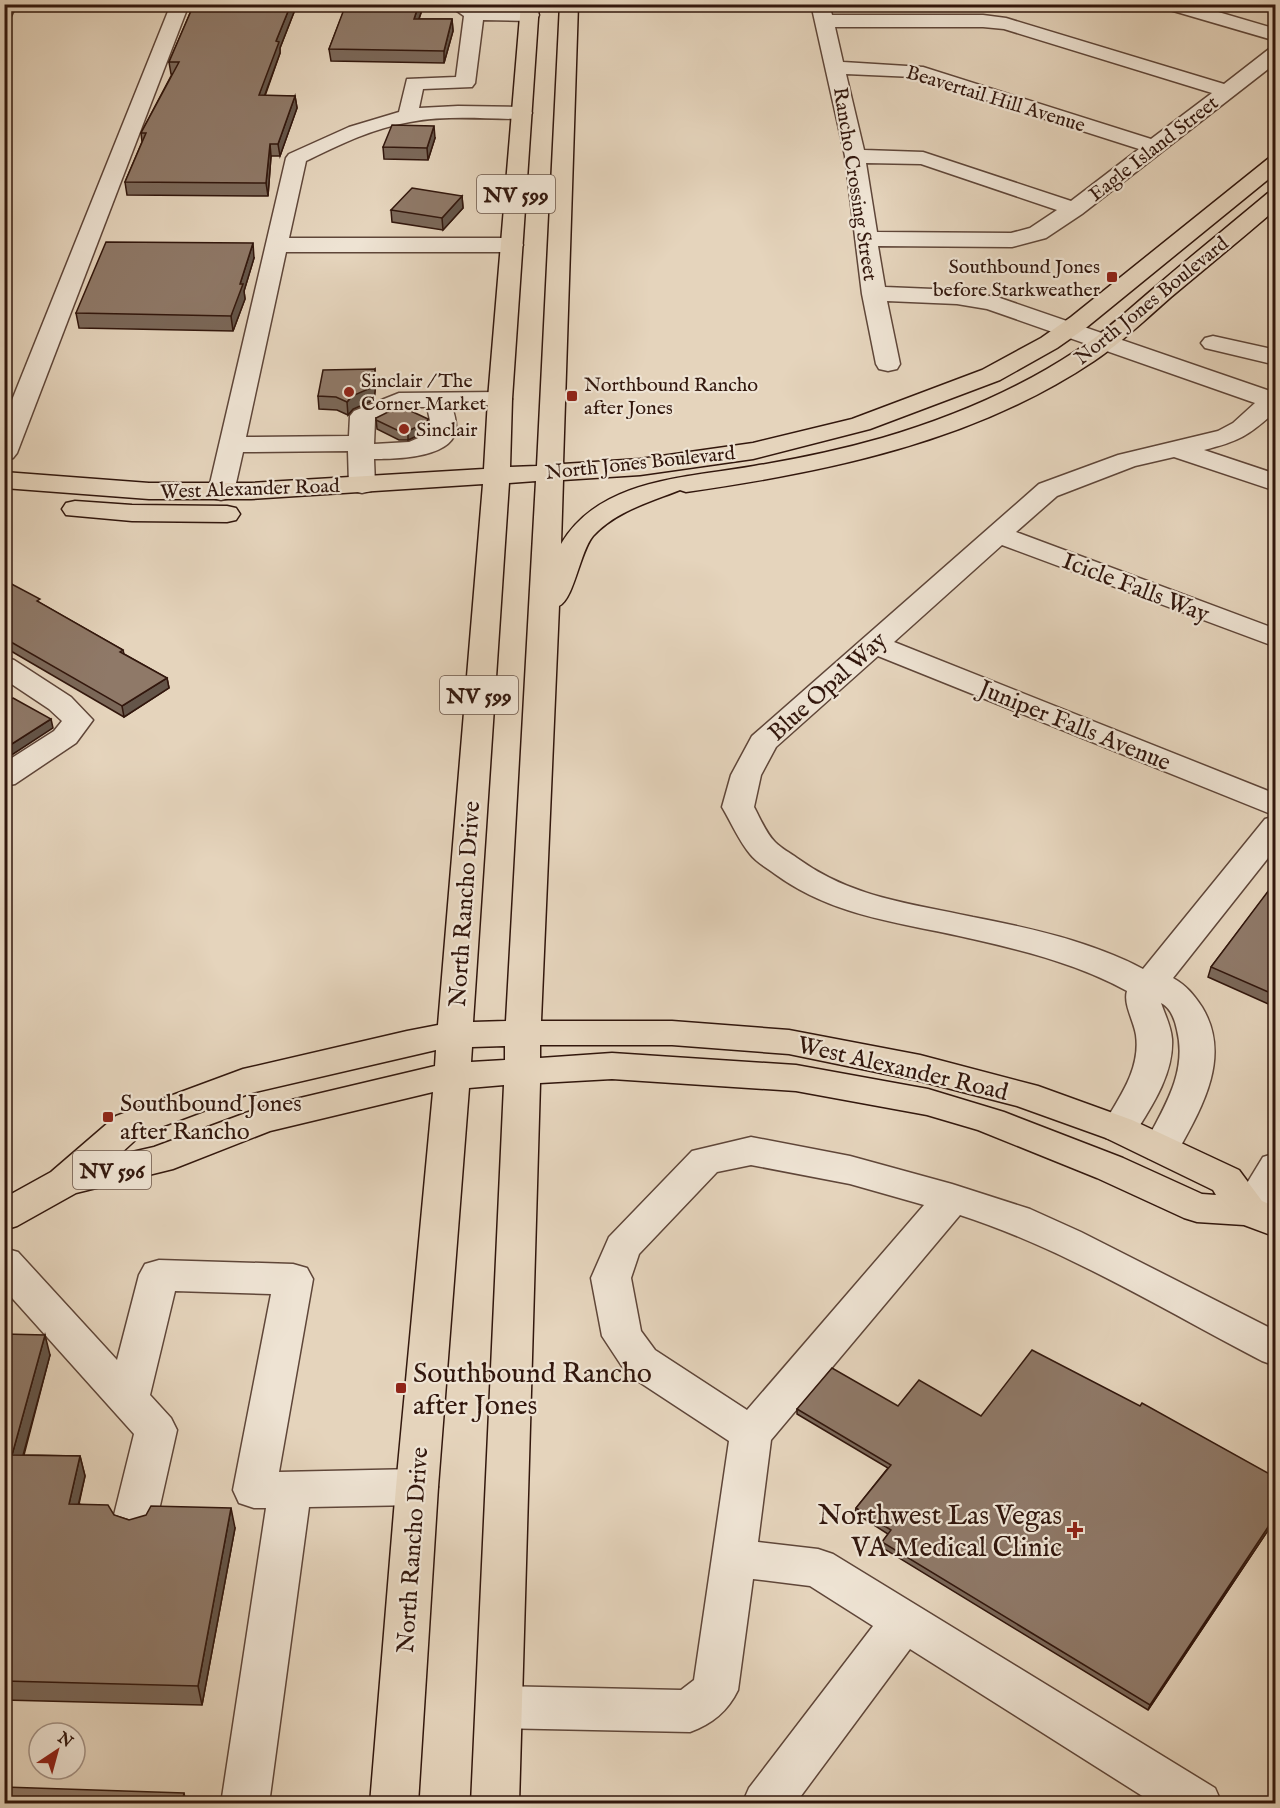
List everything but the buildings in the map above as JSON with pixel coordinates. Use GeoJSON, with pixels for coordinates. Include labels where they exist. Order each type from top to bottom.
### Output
{"type":"FeatureCollection","features":[{"type":"Feature","properties":{"kind":"main road","name":"North Rancho Drive"},"geometry":{"type":"LineString","coordinates":[[394,1803],[417,1486],[452,1076],[512,245],[569,4]]}},
{"type":"Feature","properties":{"kind":"main road","name":"North Rancho Drive"},"geometry":{"type":"LineString","coordinates":[[530,10],[524,81],[544,110]]}},
{"type":"Feature","properties":{"kind":"main road","name":"NV 599"},"geometry":{"type":"LineString","coordinates":[[495,1803],[523,1052],[544,617],[562,140],[546,131],[544,110]]}},
{"type":"Feature","properties":{"kind":"main road","name":"North Jones Boulevard"},"geometry":{"type":"LineString","coordinates":[[549,482],[694,460],[800,440],[861,424],[991,375],[1060,335],[1271,170]]}},
{"type":"Feature","properties":{"kind":"main road","name":"North Jones Boulevard"},"geometry":{"type":"LineString","coordinates":[[495,485],[549,482],[671,485],[799,466],[907,438],[957,421],[1035,386],[1095,348],[1275,198]]}},
{"type":"Feature","properties":{"kind":"main road","name":"West Alexander Road"},"geometry":{"type":"LineString","coordinates":[[4,480],[110,489],[221,492],[362,485],[495,485]]}},
{"type":"Feature","properties":{"kind":"main road","name":"West Alexander Road"},"geometry":{"type":"LineString","coordinates":[[4,501],[132,513],[226,514],[348,508],[495,485]]}},
{"type":"Feature","properties":{"kind":"main road"},"geometry":{"type":"LineString","coordinates":[[544,617],[576,542],[584,531],[611,509],[671,485]]}},
{"type":"Feature","properties":{"kind":"main road"},"geometry":{"type":"LineString","coordinates":[[66,508],[102,499],[200,500],[221,492]]}},
{"type":"Feature","properties":{"kind":"main road","name":"West Alexander Road"},"geometry":{"type":"LineString","coordinates":[[523,1052],[672,1033],[789,1042],[920,1068],[1025,1095],[1119,1129],[1227,1179],[1262,1217]]}},
{"type":"Feature","properties":{"kind":"main road","name":"NV 596"},"geometry":{"type":"LineString","coordinates":[[4,1216],[64,1182],[129,1125],[243,1082],[352,1055],[455,1035],[523,1052]]}},
{"type":"Feature","properties":{"kind":"main road","name":"West Alexander Road"},"geometry":{"type":"LineString","coordinates":[[523,1052],[612,1066],[796,1078],[928,1101],[992,1121],[1110,1168],[1197,1208],[1262,1217]]}},
{"type":"Feature","properties":{"kind":"main road","name":"NV 596"},"geometry":{"type":"LineString","coordinates":[[64,1182],[160,1159],[262,1120],[336,1100],[452,1076],[523,1052]]}},
{"type":"Feature","properties":{"kind":"street"},"geometry":{"type":"LineString","coordinates":[[4,12],[8,4]]}},
{"type":"Feature","properties":{"kind":"street"},"geometry":{"type":"LineString","coordinates":[[4,453],[180,4]]}},
{"type":"Feature","properties":{"kind":"street"},"geometry":{"type":"LineString","coordinates":[[456,4],[474,14],[530,10]]}},
{"type":"Feature","properties":{"kind":"street"},"geometry":{"type":"LineString","coordinates":[[1169,4],[1275,35]]}},
{"type":"Feature","properties":{"kind":"street"},"geometry":{"type":"LineString","coordinates":[[822,13],[1006,24],[1227,91]]}},
{"type":"Feature","properties":{"kind":"street","name":"Rancho Crossing Street"},"geometry":{"type":"LineString","coordinates":[[822,13],[855,156],[875,301],[888,364]]}},
{"type":"Feature","properties":{"kind":"street"},"geometry":{"type":"LineString","coordinates":[[408,116],[414,83],[465,83],[474,14]]}},
{"type":"Feature","properties":{"kind":"street","name":"Eagle Island Street"},"geometry":{"type":"LineString","coordinates":[[868,239],[986,240],[1038,234],[1074,209],[1275,53]]}},
{"type":"Feature","properties":{"kind":"street","name":"Beavertail Hill Avenue"},"geometry":{"type":"LineString","coordinates":[[836,68],[916,71],[1154,147]]}},
{"type":"Feature","properties":{"kind":"street"},"geometry":{"type":"LineString","coordinates":[[221,492],[296,158],[331,141],[392,119],[435,112],[544,110]]}},
{"type":"Feature","properties":{"kind":"street"},"geometry":{"type":"LineString","coordinates":[[855,156],[923,158],[1074,209]]}},
{"type":"Feature","properties":{"kind":"street"},"geometry":{"type":"LineString","coordinates":[[276,245],[512,245]]}},
{"type":"Feature","properties":{"kind":"street"},"geometry":{"type":"LineString","coordinates":[[875,301],[925,301],[1060,335],[1206,386],[1269,403]]}},
{"type":"Feature","properties":{"kind":"street"},"geometry":{"type":"LineString","coordinates":[[1213,343],[1251,350],[1275,358]]}},
{"type":"Feature","properties":{"kind":"street"},"geometry":{"type":"LineString","coordinates":[[231,445],[412,450],[428,445],[440,437],[444,428],[437,399]]}},
{"type":"Feature","properties":{"kind":"street"},"geometry":{"type":"LineString","coordinates":[[362,485],[363,416],[399,400],[500,399]]}},
{"type":"Feature","properties":{"kind":"street","name":"Blue Opal Way"},"geometry":{"type":"LineString","coordinates":[[1161,1148],[1193,1084],[1199,1048],[1192,1020],[1178,997],[1162,987],[1148,987],[1115,969],[1065,951],[975,928],[884,911],[844,898],[808,882],[762,848],[738,807],[746,775],[763,741],[1048,490],[1127,460],[1226,437],[1242,428],[1269,403]]}},
{"type":"Feature","properties":{"kind":"street"},"geometry":{"type":"LineString","coordinates":[[1176,449],[1275,483]]}},
{"type":"Feature","properties":{"kind":"street","name":"Icicle Falls Way"},"geometry":{"type":"LineString","coordinates":[[997,534],[1275,639]]}},
{"type":"Feature","properties":{"kind":"street","name":"Juniper Falls Avenue"},"geometry":{"type":"LineString","coordinates":[[874,644],[1275,806]]}},
{"type":"Feature","properties":{"kind":"street"},"geometry":{"type":"LineString","coordinates":[[4,666],[60,703],[78,720],[64,738],[4,777]]}},
{"type":"Feature","properties":{"kind":"street"},"geometry":{"type":"LineString","coordinates":[[1119,1129],[1136,1101],[1155,1059],[1152,1025],[1143,1004],[1143,993],[1275,826]]}},
{"type":"Feature","properties":{"kind":"street"},"geometry":{"type":"LineString","coordinates":[[1152,1025],[1192,1020]]}},
{"type":"Feature","properties":{"kind":"street"},"geometry":{"type":"LineString","coordinates":[[751,1434],[641,1362],[622,1336],[611,1278],[623,1247],[705,1161],[751,1151],[850,1170],[952,1198],[1017,1219],[1067,1242],[1275,1350]]}},
{"type":"Feature","properties":{"kind":"street"},"geometry":{"type":"LineString","coordinates":[[1262,1217],[1275,1167]]}},
{"type":"Feature","properties":{"kind":"street"},"geometry":{"type":"LineString","coordinates":[[499,1707],[690,1711],[715,1690],[751,1434],[952,1198]]}},
{"type":"Feature","properties":{"kind":"street"},"geometry":{"type":"LineString","coordinates":[[4,1263],[156,1430],[135,1519]]}},
{"type":"Feature","properties":{"kind":"street"},"geometry":{"type":"LineString","coordinates":[[128,1399],[159,1275],[293,1279],[254,1490],[417,1486]]}},
{"type":"Feature","properties":{"kind":"street"},"geometry":{"type":"LineString","coordinates":[[245,1803],[290,1489]]}},
{"type":"Feature","properties":{"kind":"street"},"geometry":{"type":"LineString","coordinates":[[734,1558],[818,1568],[1198,1803]]}},
{"type":"Feature","properties":{"kind":"street"},"geometry":{"type":"LineString","coordinates":[[766,1803],[904,1621]]}},
{"type":"Feature","properties":{"kind":"place","name":"Southbound Jones before Starkweather"},"geometry":{"type":"Point","coordinates":[1112,277]}},
{"type":"Feature","properties":{"kind":"place","name":"Sinclair / The Corner Market"},"geometry":{"type":"Point","coordinates":[349,392]}},
{"type":"Feature","properties":{"kind":"place","name":"Northbound Rancho after Jones"},"geometry":{"type":"Point","coordinates":[572,396]}},
{"type":"Feature","properties":{"kind":"place","name":"Sinclair"},"geometry":{"type":"Point","coordinates":[404,429]}},
{"type":"Feature","properties":{"kind":"place","name":"Southbound Jones after Rancho"},"geometry":{"type":"Point","coordinates":[108,1117]}},
{"type":"Feature","properties":{"kind":"place","name":"Southbound Rancho after Jones"},"geometry":{"type":"Point","coordinates":[401,1388]}},
{"type":"Feature","properties":{"kind":"place","name":"Northwest Las Vegas VA Medical Clinic"},"geometry":{"type":"Point","coordinates":[1075,1530]}}]}
